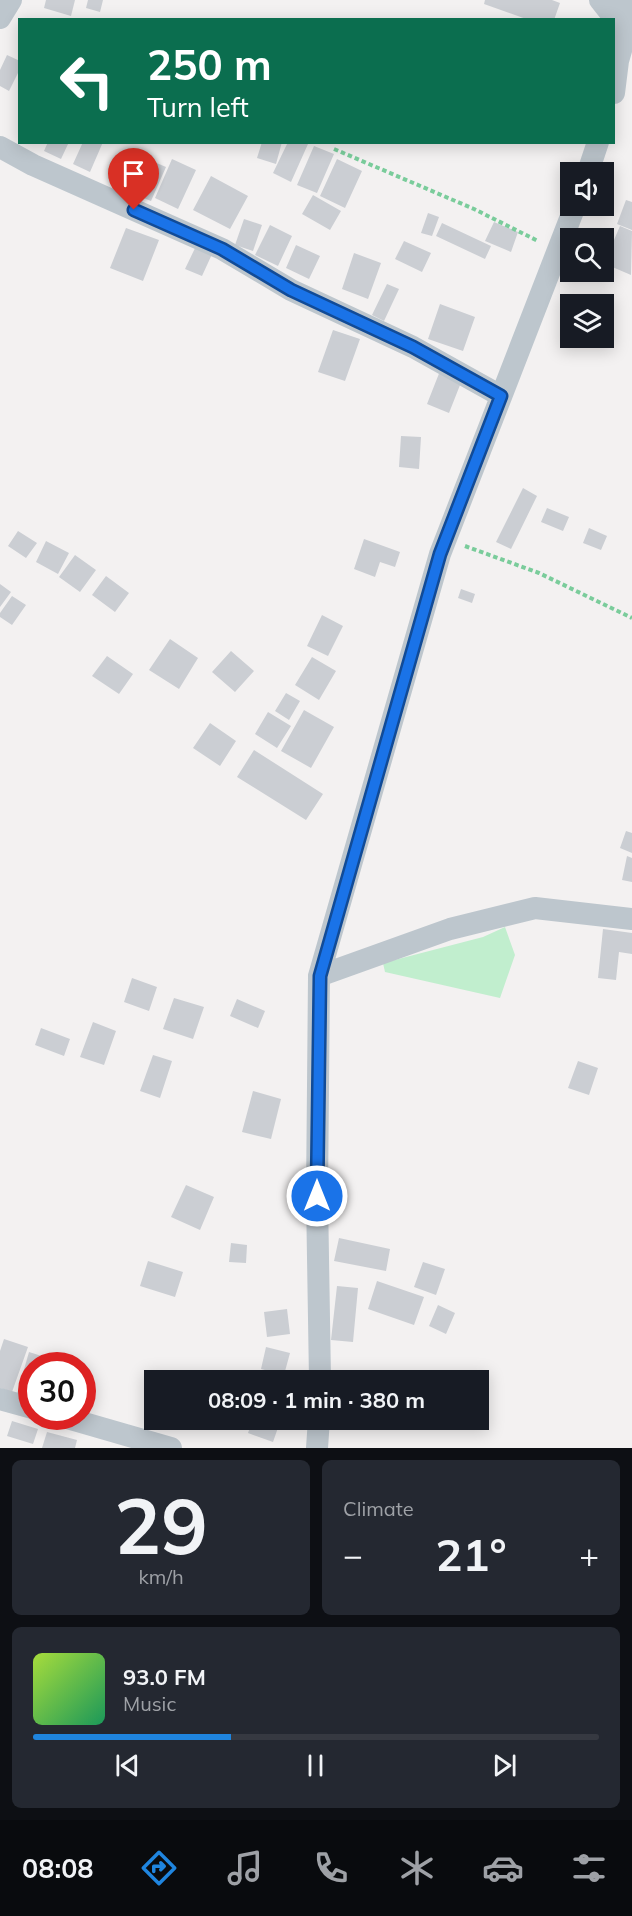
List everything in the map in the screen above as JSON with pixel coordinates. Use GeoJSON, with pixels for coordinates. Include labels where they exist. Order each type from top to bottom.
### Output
{"type":"FeatureCollection","features":[{"type":"Feature","properties":{"kind":"street"},"geometry":{"type":"LineString","coordinates":[[0,18],[11,0]]}},
{"type":"Feature","properties":{"kind":"street"},"geometry":{"type":"LineString","coordinates":[[600,0],[629,34]]}},
{"type":"Feature","properties":{"kind":"street"},"geometry":{"type":"LineString","coordinates":[[615,85],[618,61],[629,34],[621,0]]}},
{"type":"Feature","properties":{"kind":"street"},"geometry":{"type":"LineString","coordinates":[[591,162],[597,144]]}},
{"type":"Feature","properties":{"kind":"street"},"geometry":{"type":"LineString","coordinates":[[0,147],[33,165],[222,249],[291,290],[413,347],[501,396]]}},
{"type":"Feature","properties":{"kind":"street"},"geometry":{"type":"LineString","coordinates":[[320,1370],[317,1196],[320,976],[440,554],[571,216]]}},
{"type":"Feature","properties":{"kind":"street"},"geometry":{"type":"LineString","coordinates":[[320,976],[450,929],[536,908],[632,919]]}},
{"type":"Feature","properties":{"kind":"street"},"geometry":{"type":"LineString","coordinates":[[0,1399],[18,1404]]}},
{"type":"Feature","properties":{"kind":"street"},"geometry":{"type":"LineString","coordinates":[[96,1426],[171,1448]]}},
{"type":"Feature","properties":{"kind":"street"},"geometry":{"type":"LineString","coordinates":[[317,1448],[318,1430]]}},
{"type":"Feature","properties":{"kind":"path"},"geometry":{"type":"LineString","coordinates":[[334,149],[474,209],[558,251]]}},
{"type":"Feature","properties":{"kind":"path"},"geometry":{"type":"LineString","coordinates":[[446,539],[539,573],[632,618]]}},
{"type":"Feature","properties":{"kind":"green space"},"geometry":{"type":"Polygon","coordinates":[[[505,927],[515,955],[500,998],[385,972],[383,963],[483,937],[505,927]]]}},
{"type":"Feature","properties":{"kind":"building"},"geometry":{"type":"Polygon","coordinates":[[[46,0],[75,0],[71,16],[44,8],[46,0]]]}},
{"type":"Feature","properties":{"kind":"building"},"geometry":{"type":"Polygon","coordinates":[[[88,0],[103,0],[100,12],[86,8],[88,0]]]}},
{"type":"Feature","properties":{"kind":"building"},"geometry":{"type":"Polygon","coordinates":[[[485,0],[552,0],[560,3],[555,18],[523,18],[484,4],[485,0]]]}},
{"type":"Feature","properties":{"kind":"building"},"geometry":{"type":"Polygon","coordinates":[[[7,55],[18,60],[18,73],[9,91],[0,86],[0,70],[7,55]]]}},
{"type":"Feature","properties":{"kind":"building"},"geometry":{"type":"Polygon","coordinates":[[[47,144],[68,144],[61,159],[44,151],[47,144]]]}},
{"type":"Feature","properties":{"kind":"building"},"geometry":{"type":"Polygon","coordinates":[[[82,144],[102,144],[90,172],[73,164],[82,144]]]}},
{"type":"Feature","properties":{"kind":"building"},"geometry":{"type":"Polygon","coordinates":[[[261,144],[281,144],[276,164],[257,158],[261,144]]]}},
{"type":"Feature","properties":{"kind":"building"},"geometry":{"type":"Polygon","coordinates":[[[287,144],[308,144],[291,182],[273,173],[287,144]]]}},
{"type":"Feature","properties":{"kind":"building"},"geometry":{"type":"Polygon","coordinates":[[[314,146],[334,154],[317,193],[297,185],[314,146]]]}},
{"type":"Feature","properties":{"kind":"building"},"geometry":{"type":"Polygon","coordinates":[[[145,158],[166,167],[151,201],[131,193],[145,158]]]}},
{"type":"Feature","properties":{"kind":"building"},"geometry":{"type":"Polygon","coordinates":[[[172,159],[196,170],[178,209],[155,198],[172,159]]]}},
{"type":"Feature","properties":{"kind":"building"},"geometry":{"type":"Polygon","coordinates":[[[337,159],[362,171],[345,208],[320,196],[337,159]]]}},
{"type":"Feature","properties":{"kind":"building"},"geometry":{"type":"Polygon","coordinates":[[[211,176],[248,196],[230,229],[193,210],[211,176]]]}},
{"type":"Feature","properties":{"kind":"building"},"geometry":{"type":"Polygon","coordinates":[[[313,195],[341,211],[330,230],[302,214],[313,195]]]}},
{"type":"Feature","properties":{"kind":"building"},"geometry":{"type":"Polygon","coordinates":[[[626,200],[632,202],[632,230],[617,224],[626,200]]]}},
{"type":"Feature","properties":{"kind":"building"},"geometry":{"type":"Polygon","coordinates":[[[428,213],[439,217],[432,236],[421,233],[428,213]]]}},
{"type":"Feature","properties":{"kind":"building"},"geometry":{"type":"Polygon","coordinates":[[[244,219],[262,225],[253,251],[235,245],[244,219]]]}},
{"type":"Feature","properties":{"kind":"building"},"geometry":{"type":"Polygon","coordinates":[[[494,222],[518,232],[511,252],[485,241],[494,222]]]}},
{"type":"Feature","properties":{"kind":"building"},"geometry":{"type":"Polygon","coordinates":[[[442,223],[491,246],[485,259],[436,236],[442,223]]]}},
{"type":"Feature","properties":{"kind":"building"},"geometry":{"type":"Polygon","coordinates":[[[270,225],[292,236],[278,266],[255,255],[270,225]]]}},
{"type":"Feature","properties":{"kind":"building"},"geometry":{"type":"Polygon","coordinates":[[[620,226],[632,231],[631,275],[614,268],[614,240],[620,226]]]}},
{"type":"Feature","properties":{"kind":"building"},"geometry":{"type":"Polygon","coordinates":[[[126,228],[159,240],[143,281],[110,268],[126,228]]]}},
{"type":"Feature","properties":{"kind":"building"},"geometry":{"type":"Polygon","coordinates":[[[404,241],[431,253],[422,272],[395,259],[404,241]]]}},
{"type":"Feature","properties":{"kind":"building"},"geometry":{"type":"Polygon","coordinates":[[[197,244],[213,252],[202,276],[185,269],[197,244]]]}},
{"type":"Feature","properties":{"kind":"building"},"geometry":{"type":"Polygon","coordinates":[[[296,245],[320,256],[309,279],[286,268],[296,245]]]}},
{"type":"Feature","properties":{"kind":"building"},"geometry":{"type":"Polygon","coordinates":[[[354,253],[381,263],[368,299],[342,289],[354,253]]]}},
{"type":"Feature","properties":{"kind":"building"},"geometry":{"type":"Polygon","coordinates":[[[387,284],[399,289],[384,321],[372,315],[387,284]]]}},
{"type":"Feature","properties":{"kind":"building"},"geometry":{"type":"Polygon","coordinates":[[[440,304],[475,317],[463,351],[428,339],[440,304]]]}},
{"type":"Feature","properties":{"kind":"building"},"geometry":{"type":"Polygon","coordinates":[[[333,330],[360,339],[345,381],[318,372],[333,330]]]}},
{"type":"Feature","properties":{"kind":"building"},"geometry":{"type":"Polygon","coordinates":[[[440,371],[462,380],[449,413],[427,404],[440,371]]]}},
{"type":"Feature","properties":{"kind":"building"},"geometry":{"type":"Polygon","coordinates":[[[401,436],[421,437],[419,469],[399,467],[401,436]]]}},
{"type":"Feature","properties":{"kind":"building"},"geometry":{"type":"Polygon","coordinates":[[[523,488],[537,496],[511,549],[496,542],[523,488]]]}},
{"type":"Feature","properties":{"kind":"building"},"geometry":{"type":"Polygon","coordinates":[[[547,508],[569,517],[563,531],[541,522],[547,508]]]}},
{"type":"Feature","properties":{"kind":"building"},"geometry":{"type":"Polygon","coordinates":[[[589,528],[607,536],[601,550],[583,543],[589,528]]]}},
{"type":"Feature","properties":{"kind":"building"},"geometry":{"type":"Polygon","coordinates":[[[18,531],[37,543],[26,558],[8,546],[18,531]]]}},
{"type":"Feature","properties":{"kind":"building"},"geometry":{"type":"Polygon","coordinates":[[[364,539],[400,552],[395,567],[380,562],[375,577],[354,569],[364,539]]]}},
{"type":"Feature","properties":{"kind":"building"},"geometry":{"type":"Polygon","coordinates":[[[46,541],[69,553],[58,574],[36,562],[46,541]]]}},
{"type":"Feature","properties":{"kind":"building"},"geometry":{"type":"Polygon","coordinates":[[[75,555],[96,570],[80,592],[59,577],[75,555]]]}},
{"type":"Feature","properties":{"kind":"building"},"geometry":{"type":"Polygon","coordinates":[[[106,576],[129,593],[115,612],[92,595],[106,576]]]}},
{"type":"Feature","properties":{"kind":"building"},"geometry":{"type":"Polygon","coordinates":[[[0,584],[11,592],[0,607],[0,584]]]}},
{"type":"Feature","properties":{"kind":"building"},"geometry":{"type":"Polygon","coordinates":[[[461,589],[475,594],[472,603],[458,598],[461,589]]]}},
{"type":"Feature","properties":{"kind":"building"},"geometry":{"type":"Polygon","coordinates":[[[12,596],[26,605],[12,625],[0,617],[0,613],[12,596]]]}},
{"type":"Feature","properties":{"kind":"building"},"geometry":{"type":"Polygon","coordinates":[[[322,615],[343,626],[328,656],[307,646],[322,615]]]}},
{"type":"Feature","properties":{"kind":"building"},"geometry":{"type":"Polygon","coordinates":[[[170,639],[198,658],[179,689],[149,670],[170,639]]]}},
{"type":"Feature","properties":{"kind":"building"},"geometry":{"type":"Polygon","coordinates":[[[231,651],[254,671],[235,692],[212,672],[231,651]]]}},
{"type":"Feature","properties":{"kind":"building"},"geometry":{"type":"Polygon","coordinates":[[[107,656],[133,674],[119,694],[92,676],[107,656]]]}},
{"type":"Feature","properties":{"kind":"building"},"geometry":{"type":"Polygon","coordinates":[[[312,657],[336,671],[319,700],[295,685],[312,657]]]}},
{"type":"Feature","properties":{"kind":"building"},"geometry":{"type":"Polygon","coordinates":[[[286,693],[300,701],[289,720],[275,711],[286,693]]]}},
{"type":"Feature","properties":{"kind":"building"},"geometry":{"type":"Polygon","coordinates":[[[304,710],[334,727],[311,768],[281,751],[304,710]]]}},
{"type":"Feature","properties":{"kind":"building"},"geometry":{"type":"Polygon","coordinates":[[[268,712],[291,726],[277,748],[255,734],[268,712]]]}},
{"type":"Feature","properties":{"kind":"building"},"geometry":{"type":"Polygon","coordinates":[[[210,723],[236,741],[220,766],[193,748],[210,723]]]}},
{"type":"Feature","properties":{"kind":"building"},"geometry":{"type":"Polygon","coordinates":[[[254,750],[323,794],[306,820],[237,777],[254,750]]]}},
{"type":"Feature","properties":{"kind":"building"},"geometry":{"type":"Polygon","coordinates":[[[626,831],[632,833],[632,853],[620,848],[626,831]]]}},
{"type":"Feature","properties":{"kind":"building"},"geometry":{"type":"Polygon","coordinates":[[[627,856],[632,858],[632,882],[622,880],[627,856]]]}},
{"type":"Feature","properties":{"kind":"building"},"geometry":{"type":"Polygon","coordinates":[[[603,929],[632,933],[632,954],[619,952],[616,980],[598,978],[603,929]]]}},
{"type":"Feature","properties":{"kind":"building"},"geometry":{"type":"Polygon","coordinates":[[[132,978],[157,987],[149,1011],[124,1002],[132,978]]]}},
{"type":"Feature","properties":{"kind":"building"},"geometry":{"type":"Polygon","coordinates":[[[174,998],[204,1007],[193,1039],[163,1029],[174,998]]]}},
{"type":"Feature","properties":{"kind":"building"},"geometry":{"type":"Polygon","coordinates":[[[237,999],[265,1011],[258,1028],[230,1016],[237,999]]]}},
{"type":"Feature","properties":{"kind":"building"},"geometry":{"type":"Polygon","coordinates":[[[93,1022],[116,1031],[104,1065],[80,1057],[93,1022]]]}},
{"type":"Feature","properties":{"kind":"building"},"geometry":{"type":"Polygon","coordinates":[[[41,1028],[70,1039],[64,1056],[35,1045],[41,1028]]]}},
{"type":"Feature","properties":{"kind":"building"},"geometry":{"type":"Polygon","coordinates":[[[153,1055],[172,1061],[160,1098],[140,1091],[153,1055]]]}},
{"type":"Feature","properties":{"kind":"building"},"geometry":{"type":"Polygon","coordinates":[[[578,1061],[598,1068],[589,1095],[568,1088],[578,1061]]]}},
{"type":"Feature","properties":{"kind":"building"},"geometry":{"type":"Polygon","coordinates":[[[253,1091],[281,1099],[271,1139],[242,1132],[253,1091]]]}},
{"type":"Feature","properties":{"kind":"building"},"geometry":{"type":"Polygon","coordinates":[[[186,1185],[214,1197],[200,1230],[171,1217],[186,1185]]]}},
{"type":"Feature","properties":{"kind":"building"},"geometry":{"type":"Polygon","coordinates":[[[339,1238],[390,1249],[386,1271],[334,1261],[339,1238]]]}},
{"type":"Feature","properties":{"kind":"building"},"geometry":{"type":"Polygon","coordinates":[[[231,1243],[247,1245],[246,1263],[229,1262],[231,1243]]]}},
{"type":"Feature","properties":{"kind":"building"},"geometry":{"type":"Polygon","coordinates":[[[148,1261],[183,1272],[175,1297],[140,1286],[148,1261]]]}},
{"type":"Feature","properties":{"kind":"building"},"geometry":{"type":"Polygon","coordinates":[[[423,1262],[445,1269],[436,1295],[414,1287],[423,1262]]]}},
{"type":"Feature","properties":{"kind":"building"},"geometry":{"type":"Polygon","coordinates":[[[377,1281],[424,1297],[414,1325],[368,1309],[377,1281]]]}},
{"type":"Feature","properties":{"kind":"building"},"geometry":{"type":"Polygon","coordinates":[[[337,1286],[358,1288],[353,1342],[331,1340],[337,1286]]]}},
{"type":"Feature","properties":{"kind":"building"},"geometry":{"type":"Polygon","coordinates":[[[438,1305],[455,1313],[446,1334],[429,1326],[438,1305]]]}},
{"type":"Feature","properties":{"kind":"building"},"geometry":{"type":"Polygon","coordinates":[[[287,1309],[290,1334],[267,1337],[264,1312],[287,1309]]]}},
{"type":"Feature","properties":{"kind":"building"},"geometry":{"type":"Polygon","coordinates":[[[4,1339],[28,1347],[26,1352],[18,1352],[18,1375],[12,1392],[0,1388],[0,1351],[4,1339]]]}},
{"type":"Feature","properties":{"kind":"building"},"geometry":{"type":"Polygon","coordinates":[[[266,1347],[290,1353],[285,1370],[261,1369],[266,1347]]]}},
{"type":"Feature","properties":{"kind":"building"},"geometry":{"type":"Polygon","coordinates":[[[12,1421],[18,1423],[18,1430],[38,1430],[33,1444],[7,1436],[12,1421]]]}},
{"type":"Feature","properties":{"kind":"building"},"geometry":{"type":"Polygon","coordinates":[[[249,1430],[277,1430],[273,1442],[248,1433],[249,1430]]]}},
{"type":"Feature","properties":{"kind":"building"},"geometry":{"type":"Polygon","coordinates":[[[47,1432],[77,1440],[75,1448],[42,1448],[47,1432]]]}},
{"type":"Feature","properties":{"kind":"route"},"geometry":{"type":"LineString","coordinates":[[134,210],[222,249],[291,290],[413,347],[501,396],[440,554],[320,976],[317,1196]]}}]}
